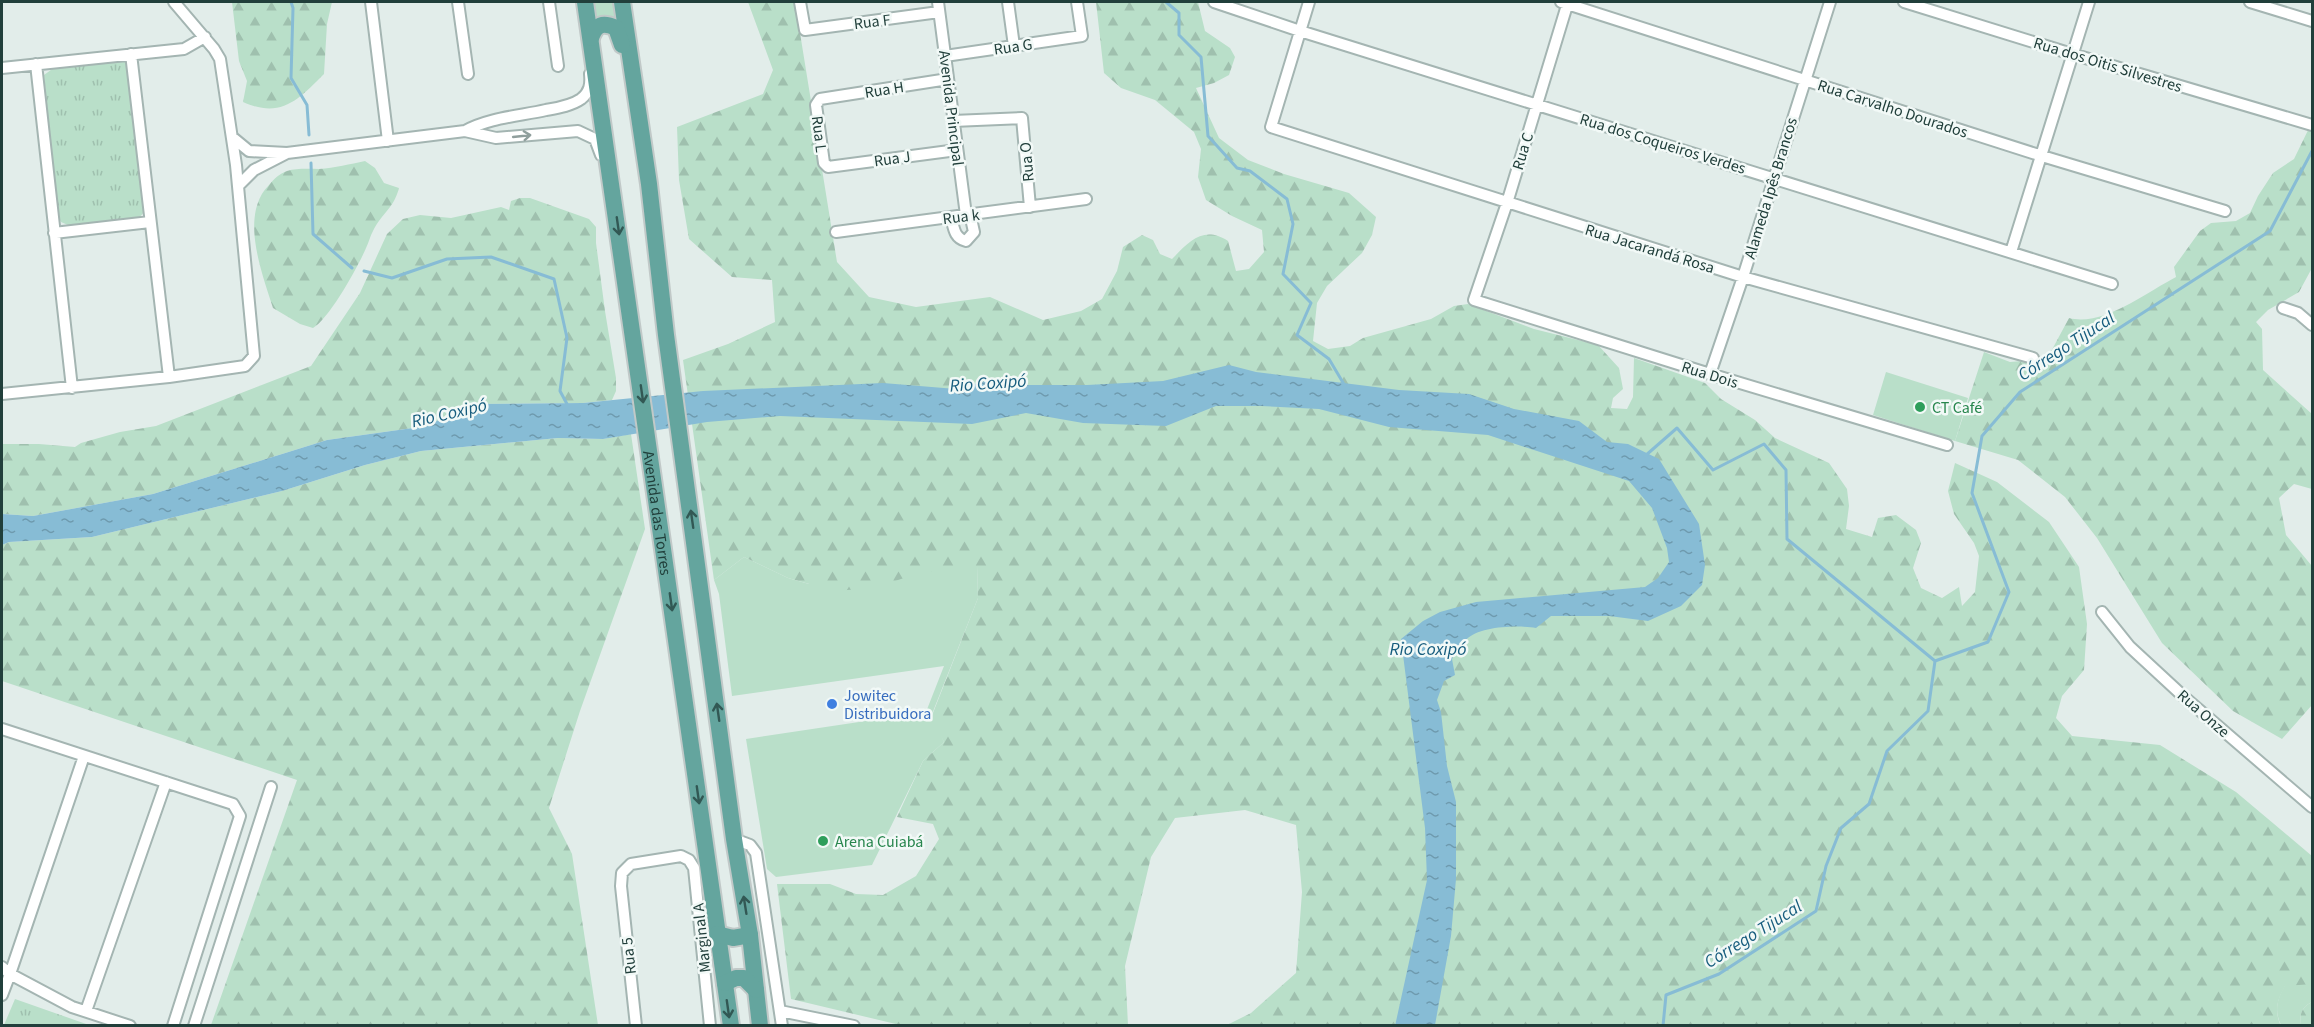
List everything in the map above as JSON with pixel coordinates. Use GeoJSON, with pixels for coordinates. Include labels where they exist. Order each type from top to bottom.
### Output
{"type":"FeatureCollection","features":[{"type":"Feature","properties":{"kind":"main road","name":"Avenida das Torres"},"geometry":{"type":"LineString","coordinates":[[585,2],[730,1026]]}},
{"type":"Feature","properties":{"kind":"main road","name":"Avenida das Torres"},"geometry":{"type":"LineString","coordinates":[[622,2],[649,184],[666,335],[750,935],[760,1026]]}},
{"type":"Feature","properties":{"kind":"main road"},"geometry":{"type":"LineString","coordinates":[[591,38],[594,29],[599,25],[608,24],[616,28],[621,39],[633,125],[649,184]]}},
{"type":"Feature","properties":{"kind":"main road"},"geometry":{"type":"LineString","coordinates":[[717,934],[739,938],[750,935]]}},
{"type":"Feature","properties":{"kind":"main road"},"geometry":{"type":"LineString","coordinates":[[725,983],[736,978],[744,978],[756,990]]}},
{"type":"Feature","properties":{"kind":"street"},"geometry":{"type":"LineString","coordinates":[[2,394],[169,377],[245,366],[254,356],[238,186],[220,59],[205,37],[174,2]]}},
{"type":"Feature","properties":{"kind":"street"},"geometry":{"type":"LineString","coordinates":[[371,2],[388,141]]}},
{"type":"Feature","properties":{"kind":"street"},"geometry":{"type":"LineString","coordinates":[[458,2],[468,74]]}},
{"type":"Feature","properties":{"kind":"street"},"geometry":{"type":"LineString","coordinates":[[549,2],[558,66]]}},
{"type":"Feature","properties":{"kind":"street","name":"Rua F"},"geometry":{"type":"LineString","coordinates":[[800,2],[805,30],[938,7]]}},
{"type":"Feature","properties":{"kind":"street"},"geometry":{"type":"LineString","coordinates":[[1008,2],[1014,46]]}},
{"type":"Feature","properties":{"kind":"street","name":"Rua G"},"geometry":{"type":"LineString","coordinates":[[945,56],[1082,36],[1077,2]]}},
{"type":"Feature","properties":{"kind":"street","name":"Rua dos Coqueiros Verdes"},"geometry":{"type":"LineString","coordinates":[[1214,2],[1300,31],[2112,284]]}},
{"type":"Feature","properties":{"kind":"street"},"geometry":{"type":"LineString","coordinates":[[1300,31],[1309,2]]}},
{"type":"Feature","properties":{"kind":"street","name":"Rua Carvalho Dourados"},"geometry":{"type":"LineString","coordinates":[[1565,2],[2042,156],[2225,211]]}},
{"type":"Feature","properties":{"kind":"street","name":"Rua C"},"geometry":{"type":"LineString","coordinates":[[1474,300],[1507,203],[1565,2]]}},
{"type":"Feature","properties":{"kind":"street","name":"Alameda Ipês Brancos"},"geometry":{"type":"LineString","coordinates":[[1710,374],[1830,2]]}},
{"type":"Feature","properties":{"kind":"street","name":"Rua dos Oitis Silvestres"},"geometry":{"type":"LineString","coordinates":[[1904,2],[2313,125]]}},
{"type":"Feature","properties":{"kind":"street"},"geometry":{"type":"LineString","coordinates":[[2011,252],[2089,2]]}},
{"type":"Feature","properties":{"kind":"street"},"geometry":{"type":"LineString","coordinates":[[2250,2],[2313,21]]}},
{"type":"Feature","properties":{"kind":"street","name":"Avenida Principal"},"geometry":{"type":"LineString","coordinates":[[938,7],[957,150],[968,215],[974,232],[966,241],[959,239],[955,234],[951,217]]}},
{"type":"Feature","properties":{"kind":"street","name":"Rua Jacarandá Rosa"},"geometry":{"type":"LineString","coordinates":[[1300,31],[1271,127],[1743,277],[2032,358]]}},
{"type":"Feature","properties":{"kind":"street"},"geometry":{"type":"LineString","coordinates":[[2,68],[184,49],[205,37]]}},
{"type":"Feature","properties":{"kind":"street"},"geometry":{"type":"LineString","coordinates":[[465,131],[478,124],[559,108],[583,98],[591,84],[587,54],[591,38]]}},
{"type":"Feature","properties":{"kind":"street"},"geometry":{"type":"LineString","coordinates":[[131,54],[169,377]]}},
{"type":"Feature","properties":{"kind":"street"},"geometry":{"type":"LineString","coordinates":[[36,64],[72,388]]}},
{"type":"Feature","properties":{"kind":"street","name":"Rua H"},"geometry":{"type":"LineString","coordinates":[[820,99],[948,79]]}},
{"type":"Feature","properties":{"kind":"street","name":"Rua L"},"geometry":{"type":"LineString","coordinates":[[820,99],[816,105],[824,164],[828,167]]}},
{"type":"Feature","properties":{"kind":"street","name":"Rua O"},"geometry":{"type":"LineString","coordinates":[[953,121],[1022,118],[1030,207]]}},
{"type":"Feature","properties":{"kind":"street"},"geometry":{"type":"LineString","coordinates":[[232,137],[249,152],[287,153],[465,131],[496,138],[582,131],[595,139],[599,145],[614,198]]}},
{"type":"Feature","properties":{"kind":"street","name":"Rua J"},"geometry":{"type":"LineString","coordinates":[[828,167],[957,150]]}},
{"type":"Feature","properties":{"kind":"street"},"geometry":{"type":"LineString","coordinates":[[238,186],[254,170],[287,153]]}},
{"type":"Feature","properties":{"kind":"street","name":"Rua k"},"geometry":{"type":"LineString","coordinates":[[836,232],[1086,199]]}},
{"type":"Feature","properties":{"kind":"street"},"geometry":{"type":"LineString","coordinates":[[54,233],[150,222]]}},
{"type":"Feature","properties":{"kind":"street","name":"Rua Dois"},"geometry":{"type":"LineString","coordinates":[[1474,300],[1947,445]]}},
{"type":"Feature","properties":{"kind":"street"},"geometry":{"type":"LineString","coordinates":[[2283,308],[2298,313],[2313,325]]}},
{"type":"Feature","properties":{"kind":"street","name":"Rua Onze"},"geometry":{"type":"LineString","coordinates":[[2102,612],[2130,647],[2183,696],[2313,807]]}},
{"type":"Feature","properties":{"kind":"street"},"geometry":{"type":"LineString","coordinates":[[2,731],[233,804],[240,816],[173,1026]]}},
{"type":"Feature","properties":{"kind":"street"},"geometry":{"type":"LineString","coordinates":[[2,995],[6,971],[84,756]]}},
{"type":"Feature","properties":{"kind":"street"},"geometry":{"type":"LineString","coordinates":[[87,1011],[165,782]]}},
{"type":"Feature","properties":{"kind":"street"},"geometry":{"type":"LineString","coordinates":[[194,1026],[271,787]]}},
{"type":"Feature","properties":{"kind":"street"},"geometry":{"type":"LineString","coordinates":[[735,839],[750,845],[756,853],[782,1026]]}},
{"type":"Feature","properties":{"kind":"street","name":"Marginal A"},"geometry":{"type":"LineString","coordinates":[[621,886],[622,873],[632,864],[681,856],[689,860],[694,868],[710,1026]]}},
{"type":"Feature","properties":{"kind":"street","name":"Rua 5"},"geometry":{"type":"LineString","coordinates":[[621,886],[636,1026]]}},
{"type":"Feature","properties":{"kind":"street"},"geometry":{"type":"LineString","coordinates":[[6,971],[72,1007],[130,1026]]}},
{"type":"Feature","properties":{"kind":"street"},"geometry":{"type":"LineString","coordinates":[[780,1011],[854,1026]]}},
{"type":"Feature","properties":{"kind":"green space"},"geometry":{"type":"Polygon","coordinates":[[[232,2],[332,2],[327,24],[324,74],[306,92],[288,104],[268,108],[256,107],[243,102],[247,81],[239,61],[232,2]]]}},
{"type":"Feature","properties":{"kind":"green space"},"geometry":{"type":"Polygon","coordinates":[[[591,2],[613,2],[616,23],[593,20],[591,2]]]}},
{"type":"Feature","properties":{"kind":"green space"},"geometry":{"type":"Polygon","coordinates":[[[748,2],[795,2],[837,262],[869,297],[916,307],[990,297],[1043,320],[1081,311],[1102,299],[1117,271],[1123,247],[1142,235],[1153,240],[1160,254],[1172,259],[1197,238],[1204,235],[1219,236],[1228,241],[1236,271],[1249,269],[1264,252],[1262,230],[1232,216],[1206,200],[1198,177],[1201,149],[1194,132],[1155,100],[1121,88],[1104,73],[1096,2],[1198,2],[1205,31],[1230,48],[1235,57],[1229,75],[1214,83],[1196,88],[1219,138],[1248,160],[1284,174],[1349,193],[1376,217],[1372,235],[1362,253],[1327,286],[1317,303],[1313,341],[1328,349],[1350,346],[1363,338],[1431,319],[1454,306],[1468,304],[1534,329],[1598,345],[1619,368],[1623,389],[1613,398],[1611,408],[1627,409],[1633,397],[1634,358],[1705,383],[1721,399],[1755,420],[1775,438],[1829,463],[1847,489],[1849,506],[1846,529],[1872,537],[1878,518],[1896,515],[1916,530],[1921,543],[1913,568],[1921,588],[1942,598],[1959,587],[1962,606],[1975,592],[1979,556],[1974,543],[1954,514],[1948,491],[1955,463],[1997,482],[2049,522],[2079,567],[2087,624],[2084,670],[2062,696],[2056,718],[2072,736],[2160,745],[2236,792],[2312,856],[2312,984],[2285,986],[2277,1006],[2281,1026],[1227,1025],[1251,1013],[1296,973],[1302,892],[1296,825],[1245,810],[1175,818],[1151,857],[1125,966],[1128,1025],[900,1025],[791,999],[777,884],[830,884],[856,894],[883,895],[916,876],[939,839],[933,824],[897,817],[923,761],[944,742],[931,718],[978,598],[977,566],[919,573],[874,588],[834,591],[788,578],[744,557],[714,580],[683,360],[728,344],[775,322],[772,280],[732,277],[689,239],[679,180],[677,127],[763,94],[773,70],[748,2]]]}},
{"type":"Feature","properties":{"kind":"green space"},"geometry":{"type":"Polygon","coordinates":[[[122,60],[128,64],[145,211],[139,218],[68,225],[61,222],[58,217],[44,75],[55,67],[122,60]]]}},
{"type":"Feature","properties":{"kind":"green space"},"geometry":{"type":"Polygon","coordinates":[[[2312,122],[2312,268],[2299,292],[2268,310],[2256,322],[2262,329],[2263,370],[2312,414],[2312,489],[2294,484],[2279,498],[2286,535],[2312,566],[2312,705],[2282,739],[2233,711],[2162,643],[2097,538],[2065,497],[2018,460],[1955,441],[1984,352],[2010,362],[2047,359],[2069,318],[2096,318],[2110,313],[2176,277],[2174,267],[2200,231],[2211,223],[2236,221],[2250,213],[2273,173],[2294,159],[2312,122]]]}},
{"type":"Feature","properties":{"kind":"green space"},"geometry":{"type":"Polygon","coordinates":[[[365,161],[375,168],[384,183],[399,188],[397,195],[376,225],[362,257],[335,304],[313,328],[300,324],[273,308],[268,294],[259,262],[254,228],[255,212],[260,197],[275,178],[287,171],[331,168],[365,161]]]}},
{"type":"Feature","properties":{"kind":"green space"},"geometry":{"type":"Polygon","coordinates":[[[530,198],[589,219],[596,227],[605,311],[616,378],[616,391],[612,400],[583,403],[471,404],[427,426],[327,440],[153,494],[33,516],[2,514],[2,444],[75,447],[81,443],[120,432],[156,426],[311,366],[360,293],[387,234],[403,219],[420,215],[451,218],[501,207],[509,210],[511,201],[530,198]]]}},
{"type":"Feature","properties":{"kind":"green space","name":"CT Café"},"geometry":{"type":"Polygon","coordinates":[[[1886,372],[1968,398],[1955,441],[1873,415],[1886,372]]]}},
{"type":"Feature","properties":{"kind":"green space"},"geometry":{"type":"Polygon","coordinates":[[[631,434],[645,529],[580,711],[549,808],[572,854],[598,1025],[211,1025],[297,780],[2,681],[2,545],[9,542],[92,537],[282,491],[365,465],[421,451],[558,438],[603,439],[631,434]]]}},
{"type":"Feature","properties":{"kind":"green space"},"geometry":{"type":"Polygon","coordinates":[[[744,557],[788,578],[809,584],[977,565],[978,598],[932,714],[944,742],[923,761],[872,865],[776,877],[767,869],[746,739],[926,712],[944,666],[732,696],[719,594],[714,580],[744,557]]]}},
{"type":"Feature","properties":{"kind":"green space"},"geometry":{"type":"Polygon","coordinates":[[[2312,984],[2312,1002],[2302,1011],[2301,1025],[2281,1025],[2277,1005],[2285,985],[2312,984]]]}},
{"type":"Feature","properties":{"kind":"green space"},"geometry":{"type":"Polygon","coordinates":[[[15,999],[89,1025],[4,1025],[15,999]]]}},
{"type":"Feature","properties":{"kind":"green space"},"geometry":{"type":"Polygon","coordinates":[[[2312,1002],[2312,1025],[2301,1025],[2302,1011],[2312,1002]]]}},
{"type":"Feature","properties":{"kind":"water","name":"Rio Coxipó"},"geometry":{"type":"Polygon","coordinates":[[[1229,365],[1256,372],[1399,390],[1469,394],[1514,409],[1579,421],[1607,442],[1628,444],[1659,459],[1699,524],[1705,565],[1702,585],[1681,606],[1648,621],[1609,616],[1551,616],[1536,628],[1489,629],[1472,635],[1452,659],[1455,675],[1444,681],[1437,700],[1441,712],[1447,766],[1456,802],[1456,879],[1451,936],[1435,1025],[1395,1026],[1427,880],[1425,828],[1401,639],[1423,621],[1440,612],[1476,602],[1645,587],[1658,578],[1669,562],[1667,548],[1652,508],[1629,481],[1488,435],[1389,427],[1319,409],[1216,406],[1166,426],[1083,423],[1026,413],[972,424],[780,416],[707,422],[603,439],[558,438],[421,451],[365,465],[282,491],[92,537],[9,542],[2,545],[2,514],[33,516],[153,494],[327,440],[427,426],[470,404],[583,403],[703,391],[883,383],[956,389],[993,379],[1021,385],[1087,385],[1163,381],[1229,365]]]}},
{"type":"Feature","properties":{"kind":"waterway"},"geometry":{"type":"LineString","coordinates":[[291,2],[293,8],[291,78],[307,105],[309,135]]}},
{"type":"Feature","properties":{"kind":"waterway"},"geometry":{"type":"LineString","coordinates":[[1166,2],[1179,13],[1179,35],[1201,57],[1208,136],[1237,168],[1250,171],[1287,199],[1293,224],[1283,274],[1311,303],[1297,335],[1329,359],[1345,386]]}},
{"type":"Feature","properties":{"kind":"waterway","name":"Córrego Tijucal"},"geometry":{"type":"LineString","coordinates":[[1663,1026],[1666,995],[1719,974],[1816,911],[1826,866],[1841,828],[1869,804],[1887,751],[1928,711],[1935,661],[1988,642],[2009,592],[1972,493],[1982,436],[2020,392],[2270,231],[2312,151]]}},
{"type":"Feature","properties":{"kind":"waterway"},"geometry":{"type":"LineString","coordinates":[[311,163],[313,234],[352,268]]}},
{"type":"Feature","properties":{"kind":"waterway"},"geometry":{"type":"LineString","coordinates":[[364,271],[392,278],[447,259],[491,257],[554,279],[567,338],[560,391],[567,404]]}},
{"type":"Feature","properties":{"kind":"waterway","name":"Córrego Tijucal"},"geometry":{"type":"LineString","coordinates":[[1645,456],[1677,428],[1713,470],[1764,444],[1786,470],[1787,539],[1935,661]]}},
{"type":"Feature","properties":{"kind":"place","name":"CT Café"},"geometry":{"type":"Point","coordinates":[1920,407]}},
{"type":"Feature","properties":{"kind":"place","name":"Jowitec Distribuidora"},"geometry":{"type":"Point","coordinates":[832,704]}},
{"type":"Feature","properties":{"kind":"place","name":"Arena Cuiabá"},"geometry":{"type":"Point","coordinates":[823,841]}}]}
